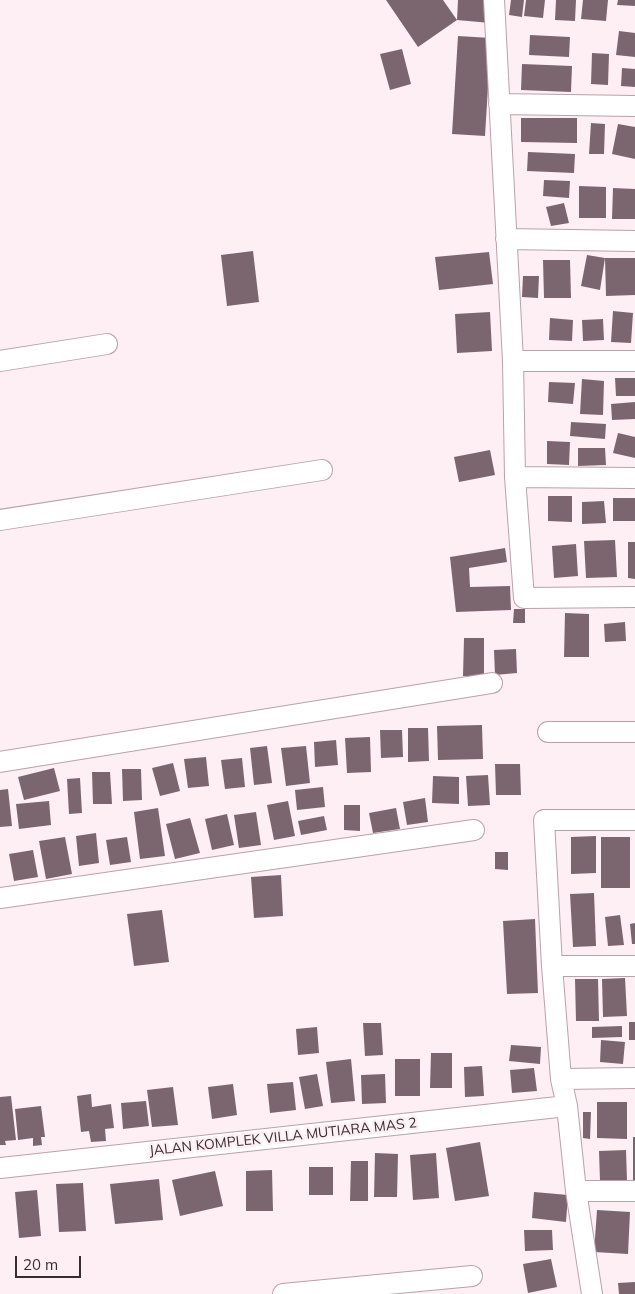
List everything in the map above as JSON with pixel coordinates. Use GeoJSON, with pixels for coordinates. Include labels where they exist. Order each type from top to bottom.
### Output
{"type":"FeatureCollection","features":[{"type":"Feature","properties":{"kind":"street"},"geometry":{"type":"LineString","coordinates":[[494,0],[513,361],[515,477],[524,598],[635,597]]}},
{"type":"Feature","properties":{"kind":"street"},"geometry":{"type":"LineString","coordinates":[[499,104],[635,106]]}},
{"type":"Feature","properties":{"kind":"street"},"geometry":{"type":"LineString","coordinates":[[506,239],[635,241]]}},
{"type":"Feature","properties":{"kind":"street"},"geometry":{"type":"LineString","coordinates":[[0,360],[107,344]]}},
{"type":"Feature","properties":{"kind":"street"},"geometry":{"type":"LineString","coordinates":[[513,361],[635,361]]}},
{"type":"Feature","properties":{"kind":"street"},"geometry":{"type":"LineString","coordinates":[[0,520],[322,470]]}},
{"type":"Feature","properties":{"kind":"street"},"geometry":{"type":"LineString","coordinates":[[515,477],[635,478]]}},
{"type":"Feature","properties":{"kind":"street"},"geometry":{"type":"LineString","coordinates":[[0,762],[492,683]]}},
{"type":"Feature","properties":{"kind":"street"},"geometry":{"type":"LineString","coordinates":[[548,732],[635,732]]}},
{"type":"Feature","properties":{"kind":"street"},"geometry":{"type":"LineString","coordinates":[[592,1294],[576,1191],[567,1106],[562,1079],[552,966],[544,820],[635,820]]}},
{"type":"Feature","properties":{"kind":"street"},"geometry":{"type":"LineString","coordinates":[[0,898],[474,830]]}},
{"type":"Feature","properties":{"kind":"street"},"geometry":{"type":"LineString","coordinates":[[552,966],[635,966]]}},
{"type":"Feature","properties":{"kind":"street"},"geometry":{"type":"LineString","coordinates":[[562,1079],[635,1078]]}},
{"type":"Feature","properties":{"kind":"street","name":"JALAN KOMPLEK VILLA MUTIARA MAS 2"},"geometry":{"type":"LineString","coordinates":[[0,1168],[567,1106]]}},
{"type":"Feature","properties":{"kind":"street"},"geometry":{"type":"LineString","coordinates":[[576,1191],[635,1191]]}},
{"type":"Feature","properties":{"kind":"street"},"geometry":{"type":"LineString","coordinates":[[283,1294],[472,1276]]}},
{"type":"Feature","properties":{"kind":"building"},"geometry":{"type":"Polygon","coordinates":[[[386,0],[443,0],[457,20],[418,47],[386,0]]]}},
{"type":"Feature","properties":{"kind":"building"},"geometry":{"type":"Polygon","coordinates":[[[458,0],[491,0],[490,23],[457,20],[458,0]]]}},
{"type":"Feature","properties":{"kind":"building"},"geometry":{"type":"Polygon","coordinates":[[[511,0],[524,0],[522,17],[509,15],[511,0]]]}},
{"type":"Feature","properties":{"kind":"building"},"geometry":{"type":"Polygon","coordinates":[[[526,0],[545,0],[543,18],[524,16],[526,0]]]}},
{"type":"Feature","properties":{"kind":"building"},"geometry":{"type":"Polygon","coordinates":[[[556,0],[576,0],[575,21],[555,20],[556,0]]]}},
{"type":"Feature","properties":{"kind":"building"},"geometry":{"type":"Polygon","coordinates":[[[583,0],[608,0],[606,21],[581,19],[583,0]]]}},
{"type":"Feature","properties":{"kind":"building"},"geometry":{"type":"Polygon","coordinates":[[[618,0],[635,0],[635,6],[617,5],[618,0]]]}},
{"type":"Feature","properties":{"kind":"building"},"geometry":{"type":"Polygon","coordinates":[[[619,31],[635,33],[635,57],[616,55],[619,31]]]}},
{"type":"Feature","properties":{"kind":"building"},"geometry":{"type":"Polygon","coordinates":[[[530,35],[570,37],[569,57],[529,55],[530,35]]]}},
{"type":"Feature","properties":{"kind":"building"},"geometry":{"type":"Polygon","coordinates":[[[458,36],[491,38],[485,136],[452,134],[458,36]]]}},
{"type":"Feature","properties":{"kind":"building"},"geometry":{"type":"Polygon","coordinates":[[[402,49],[411,84],[390,90],[380,54],[402,49]]]}},
{"type":"Feature","properties":{"kind":"building"},"geometry":{"type":"Polygon","coordinates":[[[592,53],[609,54],[608,85],[591,84],[592,53]]]}},
{"type":"Feature","properties":{"kind":"building"},"geometry":{"type":"Polygon","coordinates":[[[522,64],[572,66],[571,92],[521,90],[522,64]]]}},
{"type":"Feature","properties":{"kind":"building"},"geometry":{"type":"Polygon","coordinates":[[[622,68],[635,69],[635,87],[621,86],[622,68]]]}},
{"type":"Feature","properties":{"kind":"building"},"geometry":{"type":"Polygon","coordinates":[[[521,118],[577,118],[577,143],[521,142],[521,118]]]}},
{"type":"Feature","properties":{"kind":"building"},"geometry":{"type":"Polygon","coordinates":[[[591,123],[605,124],[604,154],[589,154],[591,123]]]}},
{"type":"Feature","properties":{"kind":"building"},"geometry":{"type":"Polygon","coordinates":[[[618,124],[635,127],[635,159],[612,154],[618,124]]]}},
{"type":"Feature","properties":{"kind":"building"},"geometry":{"type":"Polygon","coordinates":[[[528,152],[575,154],[574,173],[527,171],[528,152]]]}},
{"type":"Feature","properties":{"kind":"building"},"geometry":{"type":"Polygon","coordinates":[[[544,180],[570,181],[569,198],[543,196],[544,180]]]}},
{"type":"Feature","properties":{"kind":"building"},"geometry":{"type":"Polygon","coordinates":[[[579,186],[606,187],[606,218],[579,218],[579,186]]]}},
{"type":"Feature","properties":{"kind":"building"},"geometry":{"type":"Polygon","coordinates":[[[613,188],[635,189],[635,219],[612,219],[613,188]]]}},
{"type":"Feature","properties":{"kind":"building"},"geometry":{"type":"Polygon","coordinates":[[[564,203],[569,223],[551,226],[546,207],[564,203]]]}},
{"type":"Feature","properties":{"kind":"building"},"geometry":{"type":"Polygon","coordinates":[[[253,251],[259,302],[227,306],[221,255],[253,251]]]}},
{"type":"Feature","properties":{"kind":"building"},"geometry":{"type":"Polygon","coordinates":[[[489,252],[493,284],[439,290],[435,257],[489,252]]]}},
{"type":"Feature","properties":{"kind":"building"},"geometry":{"type":"Polygon","coordinates":[[[587,255],[605,258],[600,290],[581,286],[587,255]]]}},
{"type":"Feature","properties":{"kind":"building"},"geometry":{"type":"Polygon","coordinates":[[[605,258],[635,258],[635,295],[606,296],[605,258]]]}},
{"type":"Feature","properties":{"kind":"building"},"geometry":{"type":"Polygon","coordinates":[[[543,260],[570,260],[571,298],[544,298],[543,260]]]}},
{"type":"Feature","properties":{"kind":"building"},"geometry":{"type":"Polygon","coordinates":[[[523,276],[539,276],[538,298],[522,297],[523,276]]]}},
{"type":"Feature","properties":{"kind":"building"},"geometry":{"type":"Polygon","coordinates":[[[613,311],[633,313],[631,343],[611,342],[613,311]]]}},
{"type":"Feature","properties":{"kind":"building"},"geometry":{"type":"Polygon","coordinates":[[[490,312],[492,351],[457,353],[455,314],[490,312]]]}},
{"type":"Feature","properties":{"kind":"building"},"geometry":{"type":"Polygon","coordinates":[[[550,318],[573,320],[572,341],[549,340],[550,318]]]}},
{"type":"Feature","properties":{"kind":"building"},"geometry":{"type":"Polygon","coordinates":[[[603,319],[604,340],[583,341],[582,320],[603,319]]]}},
{"type":"Feature","properties":{"kind":"building"},"geometry":{"type":"Polygon","coordinates":[[[615,378],[635,378],[635,396],[616,396],[615,378]]]}},
{"type":"Feature","properties":{"kind":"building"},"geometry":{"type":"Polygon","coordinates":[[[582,379],[604,381],[603,415],[580,414],[582,379]]]}},
{"type":"Feature","properties":{"kind":"building"},"geometry":{"type":"Polygon","coordinates":[[[549,382],[575,383],[573,404],[548,402],[549,382]]]}},
{"type":"Feature","properties":{"kind":"building"},"geometry":{"type":"Polygon","coordinates":[[[635,402],[635,419],[612,420],[611,404],[635,402]]]}},
{"type":"Feature","properties":{"kind":"building"},"geometry":{"type":"Polygon","coordinates":[[[571,422],[606,424],[605,439],[570,436],[571,422]]]}},
{"type":"Feature","properties":{"kind":"building"},"geometry":{"type":"Polygon","coordinates":[[[618,433],[635,437],[635,458],[613,453],[618,433]]]}},
{"type":"Feature","properties":{"kind":"building"},"geometry":{"type":"Polygon","coordinates":[[[547,441],[570,442],[569,465],[547,464],[547,441]]]}},
{"type":"Feature","properties":{"kind":"building"},"geometry":{"type":"Polygon","coordinates":[[[578,448],[605,448],[606,465],[578,466],[578,448]]]}},
{"type":"Feature","properties":{"kind":"building"},"geometry":{"type":"Polygon","coordinates":[[[490,450],[495,475],[459,482],[454,457],[490,450]]]}},
{"type":"Feature","properties":{"kind":"building"},"geometry":{"type":"Polygon","coordinates":[[[548,496],[572,496],[572,522],[548,521],[548,496]]]}},
{"type":"Feature","properties":{"kind":"building"},"geometry":{"type":"Polygon","coordinates":[[[613,498],[635,498],[635,521],[613,521],[613,498]]]}},
{"type":"Feature","properties":{"kind":"building"},"geometry":{"type":"Polygon","coordinates":[[[604,501],[606,523],[582,524],[582,502],[604,501]]]}},
{"type":"Feature","properties":{"kind":"building"},"geometry":{"type":"Polygon","coordinates":[[[615,540],[617,577],[586,578],[584,541],[615,540]]]}},
{"type":"Feature","properties":{"kind":"building"},"geometry":{"type":"Polygon","coordinates":[[[628,542],[635,542],[635,579],[628,578],[628,542]]]}},
{"type":"Feature","properties":{"kind":"building"},"geometry":{"type":"Polygon","coordinates":[[[576,544],[578,576],[554,578],[552,546],[576,544]]]}},
{"type":"Feature","properties":{"kind":"building"},"geometry":{"type":"Polygon","coordinates":[[[505,548],[507,562],[469,568],[470,587],[510,586],[511,610],[456,612],[450,557],[505,548]]]}},
{"type":"Feature","properties":{"kind":"building"},"geometry":{"type":"Polygon","coordinates":[[[514,609],[525,609],[525,623],[513,623],[514,609]]]}},
{"type":"Feature","properties":{"kind":"building"},"geometry":{"type":"Polygon","coordinates":[[[565,613],[589,614],[589,657],[564,657],[565,613]]]}},
{"type":"Feature","properties":{"kind":"building"},"geometry":{"type":"Polygon","coordinates":[[[625,622],[626,641],[605,642],[604,624],[625,622]]]}},
{"type":"Feature","properties":{"kind":"building"},"geometry":{"type":"Polygon","coordinates":[[[464,638],[484,638],[484,676],[463,676],[464,638]]]}},
{"type":"Feature","properties":{"kind":"building"},"geometry":{"type":"Polygon","coordinates":[[[516,649],[517,673],[495,675],[494,650],[516,649]]]}},
{"type":"Feature","properties":{"kind":"building"},"geometry":{"type":"Polygon","coordinates":[[[482,725],[483,759],[438,760],[437,726],[482,725]]]}},
{"type":"Feature","properties":{"kind":"building"},"geometry":{"type":"Polygon","coordinates":[[[408,728],[428,728],[429,761],[408,762],[408,728]]]}},
{"type":"Feature","properties":{"kind":"building"},"geometry":{"type":"Polygon","coordinates":[[[380,730],[402,730],[403,757],[381,758],[380,730]]]}},
{"type":"Feature","properties":{"kind":"building"},"geometry":{"type":"Polygon","coordinates":[[[370,737],[371,772],[347,773],[345,738],[370,737]]]}},
{"type":"Feature","properties":{"kind":"building"},"geometry":{"type":"Polygon","coordinates":[[[336,740],[338,765],[315,767],[314,742],[336,740]]]}},
{"type":"Feature","properties":{"kind":"building"},"geometry":{"type":"Polygon","coordinates":[[[267,746],[272,783],[254,785],[250,748],[267,746]]]}},
{"type":"Feature","properties":{"kind":"building"},"geometry":{"type":"Polygon","coordinates":[[[306,746],[310,783],[286,786],[281,748],[306,746]]]}},
{"type":"Feature","properties":{"kind":"building"},"geometry":{"type":"Polygon","coordinates":[[[206,757],[209,786],[188,788],[184,759],[206,757]]]}},
{"type":"Feature","properties":{"kind":"building"},"geometry":{"type":"Polygon","coordinates":[[[242,758],[245,787],[225,789],[221,760],[242,758]]]}},
{"type":"Feature","properties":{"kind":"building"},"geometry":{"type":"Polygon","coordinates":[[[173,763],[180,791],[160,796],[152,768],[173,763]]]}},
{"type":"Feature","properties":{"kind":"building"},"geometry":{"type":"Polygon","coordinates":[[[495,764],[520,764],[521,795],[496,795],[495,764]]]}},
{"type":"Feature","properties":{"kind":"building"},"geometry":{"type":"Polygon","coordinates":[[[54,768],[60,791],[24,800],[18,777],[54,768]]]}},
{"type":"Feature","properties":{"kind":"building"},"geometry":{"type":"Polygon","coordinates":[[[122,769],[141,769],[142,800],[123,801],[122,769]]]}},
{"type":"Feature","properties":{"kind":"building"},"geometry":{"type":"Polygon","coordinates":[[[92,772],[110,772],[112,804],[93,804],[92,772]]]}},
{"type":"Feature","properties":{"kind":"building"},"geometry":{"type":"Polygon","coordinates":[[[488,775],[490,805],[468,806],[466,776],[488,775]]]}},
{"type":"Feature","properties":{"kind":"building"},"geometry":{"type":"Polygon","coordinates":[[[433,776],[459,777],[459,804],[432,803],[433,776]]]}},
{"type":"Feature","properties":{"kind":"building"},"geometry":{"type":"Polygon","coordinates":[[[80,778],[82,813],[69,814],[67,779],[80,778]]]}},
{"type":"Feature","properties":{"kind":"building"},"geometry":{"type":"Polygon","coordinates":[[[323,787],[325,807],[297,810],[295,790],[323,787]]]}},
{"type":"Feature","properties":{"kind":"building"},"geometry":{"type":"Polygon","coordinates":[[[8,789],[12,826],[0,827],[0,790],[8,789]]]}},
{"type":"Feature","properties":{"kind":"building"},"geometry":{"type":"Polygon","coordinates":[[[425,798],[428,822],[407,825],[403,802],[425,798]]]}},
{"type":"Feature","properties":{"kind":"building"},"geometry":{"type":"Polygon","coordinates":[[[49,801],[51,825],[19,829],[16,804],[49,801]]]}},
{"type":"Feature","properties":{"kind":"building"},"geometry":{"type":"Polygon","coordinates":[[[288,801],[295,836],[274,840],[267,805],[288,801]]]}},
{"type":"Feature","properties":{"kind":"building"},"geometry":{"type":"Polygon","coordinates":[[[344,805],[360,805],[360,831],[344,830],[344,805]]]}},
{"type":"Feature","properties":{"kind":"building"},"geometry":{"type":"Polygon","coordinates":[[[158,808],[165,856],[140,859],[134,812],[158,808]]]}},
{"type":"Feature","properties":{"kind":"building"},"geometry":{"type":"Polygon","coordinates":[[[396,808],[400,829],[373,833],[369,813],[396,808]]]}},
{"type":"Feature","properties":{"kind":"building"},"geometry":{"type":"Polygon","coordinates":[[[256,812],[261,845],[239,848],[234,815],[256,812]]]}},
{"type":"Feature","properties":{"kind":"building"},"geometry":{"type":"Polygon","coordinates":[[[227,814],[234,845],[212,850],[205,819],[227,814]]]}},
{"type":"Feature","properties":{"kind":"building"},"geometry":{"type":"Polygon","coordinates":[[[324,816],[327,830],[301,835],[298,821],[324,816]]]}},
{"type":"Feature","properties":{"kind":"building"},"geometry":{"type":"Polygon","coordinates":[[[190,818],[200,853],[175,859],[166,824],[190,818]]]}},
{"type":"Feature","properties":{"kind":"building"},"geometry":{"type":"Polygon","coordinates":[[[96,833],[99,863],[79,866],[76,836],[96,833]]]}},
{"type":"Feature","properties":{"kind":"building"},"geometry":{"type":"Polygon","coordinates":[[[596,836],[596,873],[571,874],[571,837],[596,836]]]}},
{"type":"Feature","properties":{"kind":"building"},"geometry":{"type":"Polygon","coordinates":[[[65,837],[72,874],[46,879],[39,841],[65,837]]]}},
{"type":"Feature","properties":{"kind":"building"},"geometry":{"type":"Polygon","coordinates":[[[127,837],[131,862],[110,865],[106,840],[127,837]]]}},
{"type":"Feature","properties":{"kind":"building"},"geometry":{"type":"Polygon","coordinates":[[[601,837],[630,837],[630,888],[601,888],[601,837]]]}},
{"type":"Feature","properties":{"kind":"building"},"geometry":{"type":"Polygon","coordinates":[[[33,850],[38,877],[14,881],[9,854],[33,850]]]}},
{"type":"Feature","properties":{"kind":"building"},"geometry":{"type":"Polygon","coordinates":[[[495,852],[508,852],[508,870],[495,869],[495,852]]]}},
{"type":"Feature","properties":{"kind":"building"},"geometry":{"type":"Polygon","coordinates":[[[281,875],[283,916],[254,918],[251,877],[281,875]]]}},
{"type":"Feature","properties":{"kind":"building"},"geometry":{"type":"Polygon","coordinates":[[[594,893],[596,946],[573,947],[570,894],[594,893]]]}},
{"type":"Feature","properties":{"kind":"building"},"geometry":{"type":"Polygon","coordinates":[[[162,910],[169,962],[134,966],[127,914],[162,910]]]}},
{"type":"Feature","properties":{"kind":"building"},"geometry":{"type":"Polygon","coordinates":[[[620,915],[624,945],[608,946],[605,917],[620,915]]]}},
{"type":"Feature","properties":{"kind":"building"},"geometry":{"type":"Polygon","coordinates":[[[535,919],[538,993],[507,994],[503,921],[535,919]]]}},
{"type":"Feature","properties":{"kind":"building"},"geometry":{"type":"Polygon","coordinates":[[[635,923],[635,944],[632,944],[630,924],[635,923]]]}},
{"type":"Feature","properties":{"kind":"building"},"geometry":{"type":"Polygon","coordinates":[[[625,978],[627,1016],[603,1017],[602,979],[625,978]]]}},
{"type":"Feature","properties":{"kind":"building"},"geometry":{"type":"Polygon","coordinates":[[[575,979],[598,979],[599,1021],[576,1021],[575,979]]]}},
{"type":"Feature","properties":{"kind":"building"},"geometry":{"type":"Polygon","coordinates":[[[629,1022],[635,1022],[635,1040],[629,1040],[629,1022]]]}},
{"type":"Feature","properties":{"kind":"building"},"geometry":{"type":"Polygon","coordinates":[[[363,1023],[381,1023],[383,1055],[365,1056],[363,1023]]]}},
{"type":"Feature","properties":{"kind":"building"},"geometry":{"type":"Polygon","coordinates":[[[622,1026],[622,1037],[592,1038],[592,1027],[622,1026]]]}},
{"type":"Feature","properties":{"kind":"building"},"geometry":{"type":"Polygon","coordinates":[[[317,1027],[319,1053],[298,1055],[296,1029],[317,1027]]]}},
{"type":"Feature","properties":{"kind":"building"},"geometry":{"type":"Polygon","coordinates":[[[601,1040],[625,1042],[623,1064],[600,1062],[601,1040]]]}},
{"type":"Feature","properties":{"kind":"building"},"geometry":{"type":"Polygon","coordinates":[[[511,1045],[541,1047],[540,1064],[509,1061],[511,1045]]]}},
{"type":"Feature","properties":{"kind":"building"},"geometry":{"type":"Polygon","coordinates":[[[431,1053],[452,1053],[452,1088],[430,1088],[431,1053]]]}},
{"type":"Feature","properties":{"kind":"building"},"geometry":{"type":"Polygon","coordinates":[[[351,1059],[355,1101],[331,1103],[326,1062],[351,1059]]]}},
{"type":"Feature","properties":{"kind":"building"},"geometry":{"type":"Polygon","coordinates":[[[395,1059],[420,1059],[420,1096],[395,1096],[395,1059]]]}},
{"type":"Feature","properties":{"kind":"building"},"geometry":{"type":"Polygon","coordinates":[[[482,1066],[484,1096],[465,1097],[464,1067],[482,1066]]]}},
{"type":"Feature","properties":{"kind":"building"},"geometry":{"type":"Polygon","coordinates":[[[534,1068],[537,1091],[512,1093],[510,1070],[534,1068]]]}},
{"type":"Feature","properties":{"kind":"building"},"geometry":{"type":"Polygon","coordinates":[[[317,1074],[323,1106],[305,1109],[299,1077],[317,1074]]]}},
{"type":"Feature","properties":{"kind":"building"},"geometry":{"type":"Polygon","coordinates":[[[385,1074],[386,1103],[362,1104],[361,1075],[385,1074]]]}},
{"type":"Feature","properties":{"kind":"building"},"geometry":{"type":"Polygon","coordinates":[[[293,1082],[296,1110],[270,1113],[267,1084],[293,1082]]]}},
{"type":"Feature","properties":{"kind":"building"},"geometry":{"type":"Polygon","coordinates":[[[233,1084],[237,1115],[212,1119],[208,1087],[233,1084]]]}},
{"type":"Feature","properties":{"kind":"building"},"geometry":{"type":"Polygon","coordinates":[[[173,1087],[178,1125],[152,1127],[147,1090],[173,1087]]]}},
{"type":"Feature","properties":{"kind":"building"},"geometry":{"type":"Polygon","coordinates":[[[91,1094],[92,1107],[111,1104],[114,1128],[105,1129],[106,1141],[91,1142],[89,1131],[81,1132],[77,1096],[91,1094]]]}},
{"type":"Feature","properties":{"kind":"building"},"geometry":{"type":"Polygon","coordinates":[[[11,1096],[16,1140],[5,1141],[6,1145],[0,1145],[0,1097],[11,1096]]]}},
{"type":"Feature","properties":{"kind":"building"},"geometry":{"type":"Polygon","coordinates":[[[146,1101],[149,1126],[123,1129],[121,1103],[146,1101]]]}},
{"type":"Feature","properties":{"kind":"building"},"geometry":{"type":"Polygon","coordinates":[[[597,1102],[627,1102],[627,1139],[597,1138],[597,1102]]]}},
{"type":"Feature","properties":{"kind":"building"},"geometry":{"type":"Polygon","coordinates":[[[41,1106],[45,1137],[41,1137],[42,1145],[33,1146],[33,1138],[18,1140],[15,1109],[41,1106]]]}},
{"type":"Feature","properties":{"kind":"building"},"geometry":{"type":"Polygon","coordinates":[[[583,1112],[591,1112],[590,1139],[583,1138],[583,1112]]]}},
{"type":"Feature","properties":{"kind":"building"},"geometry":{"type":"Polygon","coordinates":[[[633,1137],[635,1137],[635,1184],[633,1184],[633,1137]]]}},
{"type":"Feature","properties":{"kind":"building"},"geometry":{"type":"Polygon","coordinates":[[[480,1142],[489,1196],[455,1201],[446,1148],[480,1142]]]}},
{"type":"Feature","properties":{"kind":"building"},"geometry":{"type":"Polygon","coordinates":[[[626,1150],[627,1181],[600,1181],[599,1151],[626,1150]]]}},
{"type":"Feature","properties":{"kind":"building"},"geometry":{"type":"Polygon","coordinates":[[[375,1153],[398,1154],[397,1197],[374,1197],[375,1153]]]}},
{"type":"Feature","properties":{"kind":"building"},"geometry":{"type":"Polygon","coordinates":[[[436,1153],[439,1198],[413,1200],[410,1155],[436,1153]]]}},
{"type":"Feature","properties":{"kind":"building"},"geometry":{"type":"Polygon","coordinates":[[[351,1161],[368,1161],[368,1201],[350,1201],[351,1161]]]}},
{"type":"Feature","properties":{"kind":"building"},"geometry":{"type":"Polygon","coordinates":[[[309,1167],[333,1167],[333,1195],[309,1195],[309,1167]]]}},
{"type":"Feature","properties":{"kind":"building"},"geometry":{"type":"Polygon","coordinates":[[[272,1170],[273,1211],[246,1211],[246,1171],[272,1170]]]}},
{"type":"Feature","properties":{"kind":"building"},"geometry":{"type":"Polygon","coordinates":[[[215,1171],[223,1206],[180,1216],[172,1180],[215,1171]]]}},
{"type":"Feature","properties":{"kind":"building"},"geometry":{"type":"Polygon","coordinates":[[[159,1179],[163,1220],[115,1224],[110,1184],[159,1179]]]}},
{"type":"Feature","properties":{"kind":"building"},"geometry":{"type":"Polygon","coordinates":[[[83,1183],[86,1231],[59,1232],[56,1184],[83,1183]]]}},
{"type":"Feature","properties":{"kind":"building"},"geometry":{"type":"Polygon","coordinates":[[[37,1190],[41,1236],[19,1238],[15,1192],[37,1190]]]}},
{"type":"Feature","properties":{"kind":"building"},"geometry":{"type":"Polygon","coordinates":[[[534,1192],[568,1195],[566,1222],[532,1218],[534,1192]]]}},
{"type":"Feature","properties":{"kind":"building"},"geometry":{"type":"Polygon","coordinates":[[[597,1210],[630,1212],[628,1254],[594,1252],[597,1210]]]}},
{"type":"Feature","properties":{"kind":"building"},"geometry":{"type":"Polygon","coordinates":[[[524,1230],[552,1230],[553,1250],[525,1251],[524,1230]]]}},
{"type":"Feature","properties":{"kind":"building"},"geometry":{"type":"Polygon","coordinates":[[[551,1259],[557,1287],[528,1293],[523,1264],[551,1259]]]}},
{"type":"Feature","properties":{"kind":"building"},"geometry":{"type":"Polygon","coordinates":[[[635,1282],[635,1294],[619,1294],[618,1283],[635,1282]]]}}]}
